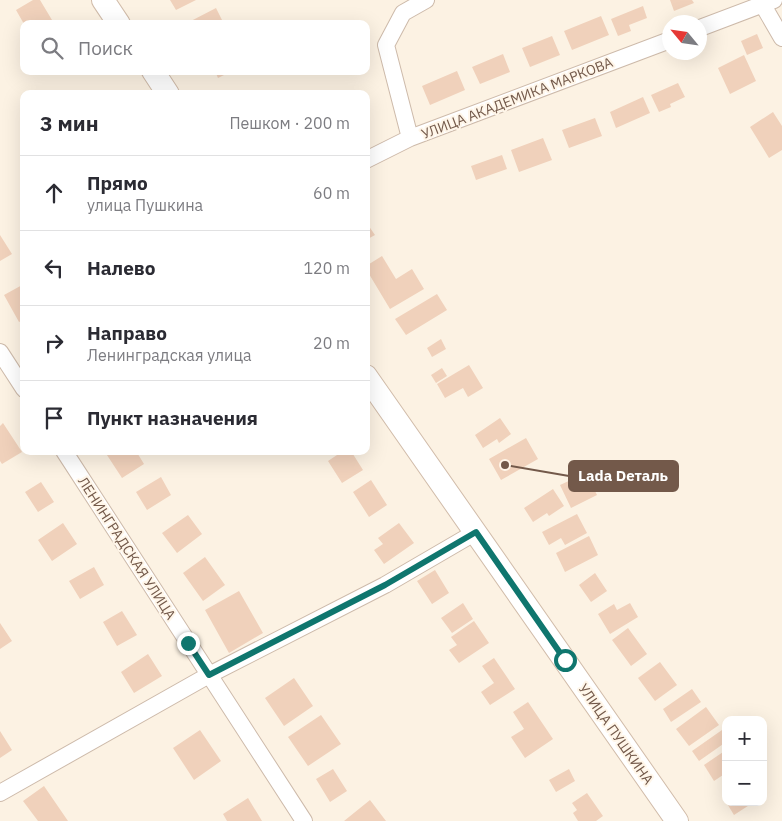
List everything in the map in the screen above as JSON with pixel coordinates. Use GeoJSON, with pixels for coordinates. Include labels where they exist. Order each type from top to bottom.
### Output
{"type":"FeatureCollection","features":[{"type":"Feature","properties":{"kind":"main road"},"geometry":{"type":"LineString","coordinates":[[103,0],[117,20]]}},
{"type":"Feature","properties":{"kind":"main road"},"geometry":{"type":"LineString","coordinates":[[155,75],[165,90]]}},
{"type":"Feature","properties":{"kind":"main road","name":"УЛИЦА ПУШКИНА"},"geometry":{"type":"LineString","coordinates":[[370,382],[677,821]]}},
{"type":"Feature","properties":{"kind":"street"},"geometry":{"type":"LineString","coordinates":[[410,138],[409,127],[386,45],[403,13],[426,0]]}},
{"type":"Feature","properties":{"kind":"street"},"geometry":{"type":"LineString","coordinates":[[707,25],[765,1],[782,38]]}},
{"type":"Feature","properties":{"kind":"street","name":"УЛИЦА АКАДЕМИКА МАРКОВА"},"geometry":{"type":"LineString","coordinates":[[370,158],[410,138],[662,43]]}},
{"type":"Feature","properties":{"kind":"street"},"geometry":{"type":"LineString","coordinates":[[0,352],[20,383]]}},
{"type":"Feature","properties":{"kind":"street","name":"ЛЕНИНГРАДСКАЯ УЛИЦА"},"geometry":{"type":"LineString","coordinates":[[67,455],[304,821]]}},
{"type":"Feature","properties":{"kind":"street"},"geometry":{"type":"LineString","coordinates":[[0,793],[209,675],[385,585],[476,532]]}},
{"type":"Feature","properties":{"kind":"building"},"geometry":{"type":"Polygon","coordinates":[[[33,0],[40,0],[52,20],[22,20],[16,10],[33,0]]]}},
{"type":"Feature","properties":{"kind":"building"},"geometry":{"type":"Polygon","coordinates":[[[170,0],[196,0],[176,10],[170,0]]]}},
{"type":"Feature","properties":{"kind":"building"},"geometry":{"type":"Polygon","coordinates":[[[670,0],[692,0],[694,3],[674,11],[670,0]]]}},
{"type":"Feature","properties":{"kind":"building"},"geometry":{"type":"Polygon","coordinates":[[[643,6],[647,18],[629,25],[631,31],[618,36],[611,19],[643,6]]]}},
{"type":"Feature","properties":{"kind":"building"},"geometry":{"type":"Polygon","coordinates":[[[216,8],[222,20],[193,20],[216,8]]]}},
{"type":"Feature","properties":{"kind":"building"},"geometry":{"type":"Polygon","coordinates":[[[601,16],[609,35],[572,50],[564,31],[601,16]]]}},
{"type":"Feature","properties":{"kind":"building"},"geometry":{"type":"Polygon","coordinates":[[[757,34],[763,48],[747,55],[741,41],[757,34]]]}},
{"type":"Feature","properties":{"kind":"building"},"geometry":{"type":"Polygon","coordinates":[[[552,36],[560,55],[530,67],[522,48],[552,36]]]}},
{"type":"Feature","properties":{"kind":"building"},"geometry":{"type":"Polygon","coordinates":[[[503,54],[510,72],[480,84],[472,67],[503,54]]]}},
{"type":"Feature","properties":{"kind":"building"},"geometry":{"type":"Polygon","coordinates":[[[744,55],[756,81],[730,94],[718,68],[744,55]]]}},
{"type":"Feature","properties":{"kind":"building"},"geometry":{"type":"Polygon","coordinates":[[[457,71],[465,90],[430,105],[422,86],[457,71]]]}},
{"type":"Feature","properties":{"kind":"building"},"geometry":{"type":"Polygon","coordinates":[[[678,83],[685,97],[670,104],[671,107],[659,112],[651,95],[678,83]]]}},
{"type":"Feature","properties":{"kind":"building"},"geometry":{"type":"Polygon","coordinates":[[[643,97],[650,113],[616,128],[610,112],[643,97]]]}},
{"type":"Feature","properties":{"kind":"building"},"geometry":{"type":"Polygon","coordinates":[[[773,112],[782,126],[782,150],[769,158],[750,127],[773,112]]]}},
{"type":"Feature","properties":{"kind":"building"},"geometry":{"type":"Polygon","coordinates":[[[595,118],[602,136],[569,148],[562,130],[595,118]]]}},
{"type":"Feature","properties":{"kind":"building"},"geometry":{"type":"Polygon","coordinates":[[[543,138],[552,160],[519,172],[511,150],[543,138]]]}},
{"type":"Feature","properties":{"kind":"building"},"geometry":{"type":"Polygon","coordinates":[[[502,155],[507,169],[476,180],[471,166],[502,155]]]}},
{"type":"Feature","properties":{"kind":"building"},"geometry":{"type":"Polygon","coordinates":[[[370,228],[375,235],[370,238],[370,228]]]}},
{"type":"Feature","properties":{"kind":"building"},"geometry":{"type":"Polygon","coordinates":[[[0,235],[12,254],[0,261],[0,235]]]}},
{"type":"Feature","properties":{"kind":"building"},"geometry":{"type":"Polygon","coordinates":[[[382,256],[396,279],[412,269],[424,289],[390,309],[370,276],[370,264],[382,256]]]}},
{"type":"Feature","properties":{"kind":"building"},"geometry":{"type":"Polygon","coordinates":[[[20,286],[20,322],[19,322],[4,295],[20,286]]]}},
{"type":"Feature","properties":{"kind":"building"},"geometry":{"type":"Polygon","coordinates":[[[437,294],[447,310],[406,335],[395,319],[437,294]]]}},
{"type":"Feature","properties":{"kind":"building"},"geometry":{"type":"Polygon","coordinates":[[[441,339],[446,349],[432,357],[427,348],[441,339]]]}},
{"type":"Feature","properties":{"kind":"building"},"geometry":{"type":"Polygon","coordinates":[[[469,365],[483,388],[468,397],[463,388],[445,398],[437,384],[469,365]]]}},
{"type":"Feature","properties":{"kind":"building"},"geometry":{"type":"Polygon","coordinates":[[[442,368],[447,376],[436,383],[431,375],[442,368]]]}},
{"type":"Feature","properties":{"kind":"building"},"geometry":{"type":"Polygon","coordinates":[[[500,418],[511,434],[499,443],[497,439],[483,448],[475,435],[500,418]]]}},
{"type":"Feature","properties":{"kind":"building"},"geometry":{"type":"Polygon","coordinates":[[[3,423],[20,449],[20,453],[2,464],[0,461],[0,426],[3,423]]]}},
{"type":"Feature","properties":{"kind":"building"},"geometry":{"type":"Polygon","coordinates":[[[526,438],[538,459],[501,480],[489,459],[526,438]]]}},
{"type":"Feature","properties":{"kind":"building"},"geometry":{"type":"Polygon","coordinates":[[[107,455],[138,455],[144,464],[122,478],[107,455]]]}},
{"type":"Feature","properties":{"kind":"building"},"geometry":{"type":"Polygon","coordinates":[[[337,455],[354,455],[363,470],[342,483],[328,461],[337,455]]]}},
{"type":"Feature","properties":{"kind":"building"},"geometry":{"type":"Polygon","coordinates":[[[586,473],[597,495],[571,508],[560,485],[586,473]]]}},
{"type":"Feature","properties":{"kind":"building"},"geometry":{"type":"Polygon","coordinates":[[[161,477],[171,495],[147,510],[136,492],[161,477]]]}},
{"type":"Feature","properties":{"kind":"building"},"geometry":{"type":"Polygon","coordinates":[[[371,480],[387,505],[369,517],[353,492],[371,480]]]}},
{"type":"Feature","properties":{"kind":"building"},"geometry":{"type":"Polygon","coordinates":[[[41,482],[54,502],[38,512],[25,492],[41,482]]]}},
{"type":"Feature","properties":{"kind":"building"},"geometry":{"type":"Polygon","coordinates":[[[553,489],[564,506],[549,516],[547,513],[533,522],[524,508],[553,489]]]}},
{"type":"Feature","properties":{"kind":"building"},"geometry":{"type":"Polygon","coordinates":[[[577,514],[587,533],[565,545],[561,538],[549,545],[542,532],[577,514]]]}},
{"type":"Feature","properties":{"kind":"building"},"geometry":{"type":"Polygon","coordinates":[[[188,515],[202,534],[177,553],[162,533],[188,515]]]}},
{"type":"Feature","properties":{"kind":"building"},"geometry":{"type":"Polygon","coordinates":[[[63,523],[77,544],[52,561],[38,540],[63,523]]]}},
{"type":"Feature","properties":{"kind":"building"},"geometry":{"type":"Polygon","coordinates":[[[399,523],[414,543],[384,564],[374,550],[383,544],[378,538],[399,523]]]}},
{"type":"Feature","properties":{"kind":"building"},"geometry":{"type":"Polygon","coordinates":[[[589,536],[598,555],[565,572],[556,553],[589,536]]]}},
{"type":"Feature","properties":{"kind":"building"},"geometry":{"type":"Polygon","coordinates":[[[205,557],[225,585],[203,601],[183,573],[205,557]]]}},
{"type":"Feature","properties":{"kind":"building"},"geometry":{"type":"Polygon","coordinates":[[[94,567],[104,585],[80,599],[69,581],[94,567]]]}},
{"type":"Feature","properties":{"kind":"building"},"geometry":{"type":"Polygon","coordinates":[[[435,570],[449,593],[432,604],[417,581],[435,570]]]}},
{"type":"Feature","properties":{"kind":"building"},"geometry":{"type":"Polygon","coordinates":[[[595,573],[607,591],[591,602],[579,585],[595,573]]]}},
{"type":"Feature","properties":{"kind":"building"},"geometry":{"type":"Polygon","coordinates":[[[239,591],[263,633],[229,653],[205,610],[239,591]]]}},
{"type":"Feature","properties":{"kind":"building"},"geometry":{"type":"Polygon","coordinates":[[[463,603],[473,619],[452,633],[441,618],[463,603]]]}},
{"type":"Feature","properties":{"kind":"building"},"geometry":{"type":"Polygon","coordinates":[[[630,603],[638,617],[610,634],[598,614],[614,604],[617,610],[630,603]]]}},
{"type":"Feature","properties":{"kind":"building"},"geometry":{"type":"Polygon","coordinates":[[[122,611],[137,635],[117,646],[103,622],[122,611]]]}},
{"type":"Feature","properties":{"kind":"building"},"geometry":{"type":"Polygon","coordinates":[[[474,621],[489,643],[459,663],[449,650],[457,645],[451,637],[474,621]]]}},
{"type":"Feature","properties":{"kind":"building"},"geometry":{"type":"Polygon","coordinates":[[[0,623],[12,641],[0,649],[0,623]]]}},
{"type":"Feature","properties":{"kind":"building"},"geometry":{"type":"Polygon","coordinates":[[[628,628],[647,654],[631,666],[612,640],[628,628]]]}},
{"type":"Feature","properties":{"kind":"building"},"geometry":{"type":"Polygon","coordinates":[[[148,654],[162,676],[134,693],[121,672],[148,654]]]}},
{"type":"Feature","properties":{"kind":"building"},"geometry":{"type":"Polygon","coordinates":[[[494,658],[515,689],[490,705],[481,692],[494,683],[482,666],[494,658]]]}},
{"type":"Feature","properties":{"kind":"building"},"geometry":{"type":"Polygon","coordinates":[[[660,662],[677,685],[655,701],[638,678],[660,662]]]}},
{"type":"Feature","properties":{"kind":"building"},"geometry":{"type":"Polygon","coordinates":[[[294,678],[313,706],[284,726],[265,698],[294,678]]]}},
{"type":"Feature","properties":{"kind":"building"},"geometry":{"type":"Polygon","coordinates":[[[692,689],[701,702],[671,722],[663,709],[692,689]]]}},
{"type":"Feature","properties":{"kind":"building"},"geometry":{"type":"Polygon","coordinates":[[[528,702],[553,739],[525,758],[511,737],[524,729],[513,712],[528,702]]]}},
{"type":"Feature","properties":{"kind":"building"},"geometry":{"type":"Polygon","coordinates":[[[706,707],[719,725],[689,746],[676,729],[706,707]]]}},
{"type":"Feature","properties":{"kind":"building"},"geometry":{"type":"Polygon","coordinates":[[[321,715],[341,744],[308,766],[288,737],[321,715]]]}},
{"type":"Feature","properties":{"kind":"building"},"geometry":{"type":"Polygon","coordinates":[[[200,730],[221,761],[194,780],[173,748],[200,730]]]}},
{"type":"Feature","properties":{"kind":"building"},"geometry":{"type":"Polygon","coordinates":[[[722,730],[722,745],[699,761],[692,751],[722,730]]]}},
{"type":"Feature","properties":{"kind":"building"},"geometry":{"type":"Polygon","coordinates":[[[0,731],[12,750],[0,758],[0,731]]]}},
{"type":"Feature","properties":{"kind":"building"},"geometry":{"type":"Polygon","coordinates":[[[722,753],[722,776],[714,781],[704,765],[722,753]]]}},
{"type":"Feature","properties":{"kind":"building"},"geometry":{"type":"Polygon","coordinates":[[[333,769],[347,791],[330,802],[316,779],[333,769]]]}},
{"type":"Feature","properties":{"kind":"building"},"geometry":{"type":"Polygon","coordinates":[[[569,769],[575,781],[556,792],[549,780],[569,769]]]}},
{"type":"Feature","properties":{"kind":"building"},"geometry":{"type":"Polygon","coordinates":[[[44,786],[68,821],[38,821],[23,801],[44,786]]]}},
{"type":"Feature","properties":{"kind":"building"},"geometry":{"type":"Polygon","coordinates":[[[587,793],[603,816],[596,821],[578,821],[573,813],[577,810],[572,803],[587,793]]]}},
{"type":"Feature","properties":{"kind":"building"},"geometry":{"type":"Polygon","coordinates":[[[248,798],[262,821],[227,821],[223,814],[248,798]]]}},
{"type":"Feature","properties":{"kind":"building"},"geometry":{"type":"Polygon","coordinates":[[[370,800],[386,821],[344,821],[370,800]]]}},
{"type":"Feature","properties":{"kind":"building"},"geometry":{"type":"Polygon","coordinates":[[[728,806],[748,806],[734,815],[728,806]]]}},
{"type":"Feature","properties":{"kind":"place","name":"Lada Dеталь"},"geometry":{"type":"Point","coordinates":[505,465]}},
{"type":"Feature","properties":{"kind":"route"},"geometry":{"type":"LineString","coordinates":[[188,643],[209,675],[385,585],[476,532],[565,660]]}}]}
